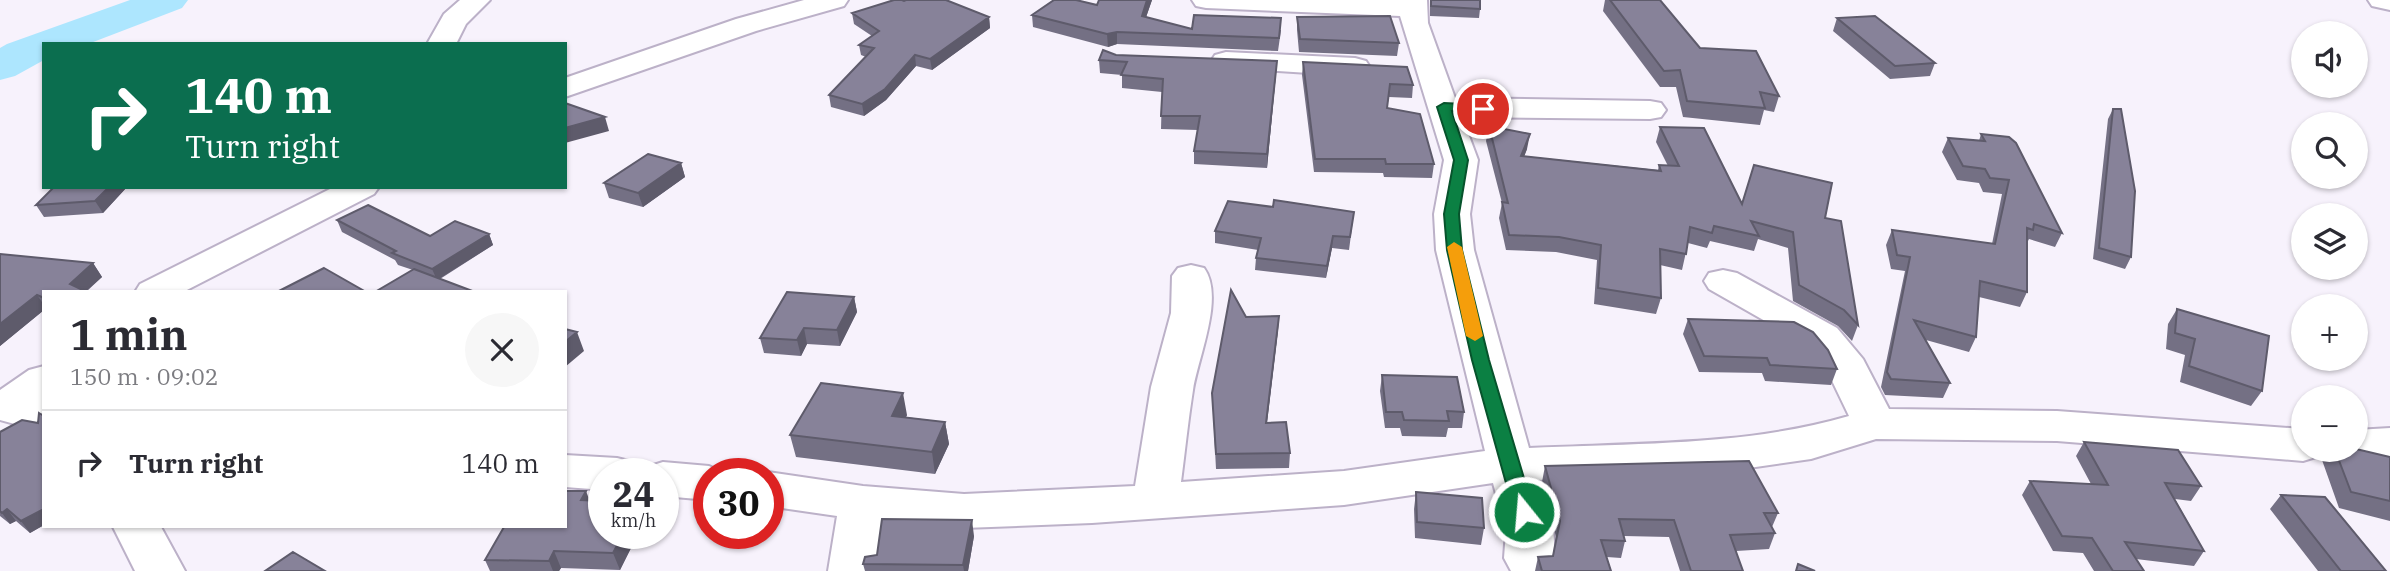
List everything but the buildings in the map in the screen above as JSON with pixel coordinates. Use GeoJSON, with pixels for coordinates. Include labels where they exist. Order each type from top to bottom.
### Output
{"type":"FeatureCollection","features":[{"type":"Feature","properties":{"kind":"street"},"geometry":{"type":"LineString","coordinates":[[442,42],[454,20],[477,0]]}},
{"type":"Feature","properties":{"kind":"street"},"geometry":{"type":"LineString","coordinates":[[567,87],[746,25],[834,0]]}},
{"type":"Feature","properties":{"kind":"street"},"geometry":{"type":"LineString","coordinates":[[1206,0],[1413,4],[1414,23],[1404,68]]}},
{"type":"Feature","properties":{"kind":"street"},"geometry":{"type":"LineString","coordinates":[[2382,0],[2390,2]]}},
{"type":"Feature","properties":{"kind":"street"},"geometry":{"type":"LineString","coordinates":[[1194,60],[1404,68],[1444,107],[1461,160],[1452,214],[1455,250],[1510,465],[1530,531],[1529,558]]}},
{"type":"Feature","properties":{"kind":"street"},"geometry":{"type":"LineString","coordinates":[[1444,107],[1650,110]]}},
{"type":"Feature","properties":{"kind":"street"},"geometry":{"type":"LineString","coordinates":[[158,290],[358,189]]}},
{"type":"Feature","properties":{"kind":"street"},"geometry":{"type":"LineString","coordinates":[[1156,499],[1172,387],[1191,313],[1191,276]]}},
{"type":"Feature","properties":{"kind":"street"},"geometry":{"type":"LineString","coordinates":[[1723,281],[1823,337],[1842,359],[1874,424]]}},
{"type":"Feature","properties":{"kind":"street"},"geometry":{"type":"LineString","coordinates":[[18,409],[42,382]]}},
{"type":"Feature","properties":{"kind":"street"},"geometry":{"type":"LineString","coordinates":[[784,491],[863,503],[964,511],[1092,506],[1156,499],[1344,488],[1442,472],[1510,465],[1728,455],[1811,443],[1874,424],[2044,425],[2291,444]]}},
{"type":"Feature","properties":{"kind":"street"},"geometry":{"type":"LineString","coordinates":[[2368,444],[2390,444]]}},
{"type":"Feature","properties":{"kind":"street"},"geometry":{"type":"LineString","coordinates":[[567,471],[588,472]]}},
{"type":"Feature","properties":{"kind":"street"},"geometry":{"type":"LineString","coordinates":[[853,571],[863,503]]}},
{"type":"Feature","properties":{"kind":"street"},"geometry":{"type":"LineString","coordinates":[[138,528],[160,571]]}},
{"type":"Feature","properties":{"kind":"waterway"},"geometry":{"type":"LineString","coordinates":[[53,42],[168,0]]}},
{"type":"Feature","properties":{"kind":"waterway"},"geometry":{"type":"LineString","coordinates":[[0,67],[22,53],[42,46]]}},
{"type":"Feature","properties":{"kind":"slow traffic"},"geometry":{"type":"LineString","coordinates":[[1454,247],[1475,336]]}},
{"type":"Feature","properties":{"kind":"route"},"geometry":{"type":"LineString","coordinates":[[1483,109],[1444,107],[1461,160],[1452,214],[1455,250],[1481,360],[1524,512]]}}]}
